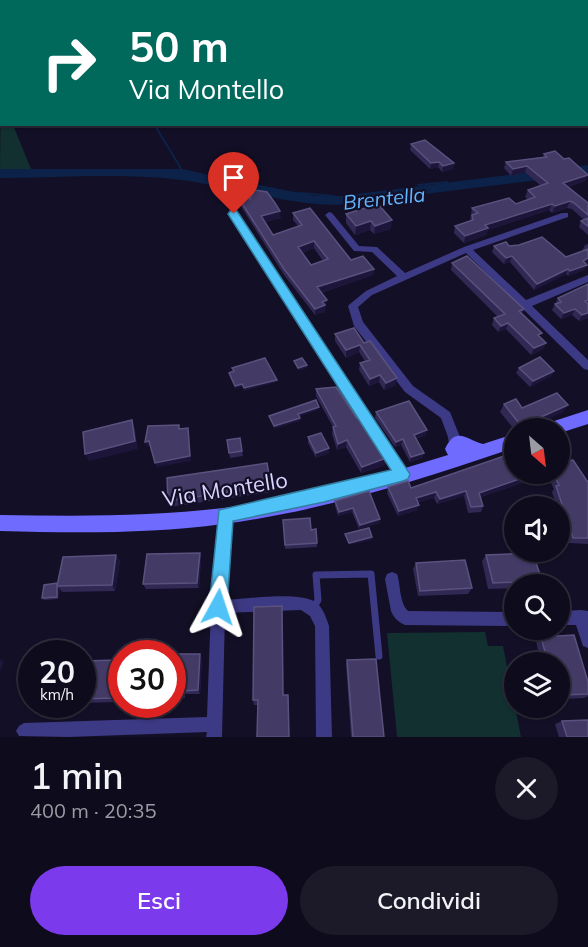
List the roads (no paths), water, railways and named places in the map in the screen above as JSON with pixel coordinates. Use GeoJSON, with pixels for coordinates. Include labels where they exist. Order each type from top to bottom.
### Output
{"type":"FeatureCollection","features":[{"type":"Feature","properties":{"kind":"main road"},"geometry":{"type":"LineString","coordinates":[[570,423],[588,417]]}},
{"type":"Feature","properties":{"kind":"main road","name":"Via Montello"},"geometry":{"type":"LineString","coordinates":[[0,523],[157,522],[225,515],[324,495],[403,474],[463,451],[504,443]]}},
{"type":"Feature","properties":{"kind":"street"},"geometry":{"type":"LineString","coordinates":[[234,214],[403,474]]}},
{"type":"Feature","properties":{"kind":"street"},"geometry":{"type":"LineString","coordinates":[[329,215],[354,247],[374,249],[404,278]]}},
{"type":"Feature","properties":{"kind":"street"},"geometry":{"type":"LineString","coordinates":[[463,451],[446,415],[409,389],[358,323],[353,306],[360,299],[467,249],[565,215]]}},
{"type":"Feature","properties":{"kind":"street"},"geometry":{"type":"LineString","coordinates":[[467,249],[588,366]]}},
{"type":"Feature","properties":{"kind":"street"},"geometry":{"type":"LineString","coordinates":[[524,305],[588,278]]}},
{"type":"Feature","properties":{"kind":"street"},"geometry":{"type":"LineString","coordinates":[[24,731],[214,731],[218,607],[225,515]]}},
{"type":"Feature","properties":{"kind":"street"},"geometry":{"type":"LineString","coordinates":[[392,579],[398,611],[405,618],[504,619]]}},
{"type":"Feature","properties":{"kind":"street"},"geometry":{"type":"LineString","coordinates":[[218,607],[301,603],[313,608],[322,626],[324,737]]}},
{"type":"Feature","properties":{"kind":"street"},"geometry":{"type":"LineString","coordinates":[[584,618],[588,641]]}},
{"type":"Feature","properties":{"kind":"lane"},"geometry":{"type":"LineString","coordinates":[[313,608],[318,600],[316,575],[371,574],[379,656]]}},
{"type":"Feature","properties":{"kind":"water","name":"Brentella"},"geometry":{"type":"Polygon","coordinates":[[[588,165],[588,174],[335,205],[295,201],[194,182],[152,177],[0,178],[0,169],[179,169],[315,196],[341,196],[588,165]]]}},
{"type":"Feature","properties":{"kind":"waterway"},"geometry":{"type":"LineString","coordinates":[[155,126],[182,170],[201,174]]}},
{"type":"Feature","properties":{"kind":"waterway","name":"Brentella"},"geometry":{"type":"LineString","coordinates":[[418,185],[447,182]]}},
{"type":"Feature","properties":{"kind":"waterway","name":"Brentella"},"geometry":{"type":"LineString","coordinates":[[299,193],[334,196]]}}]}
